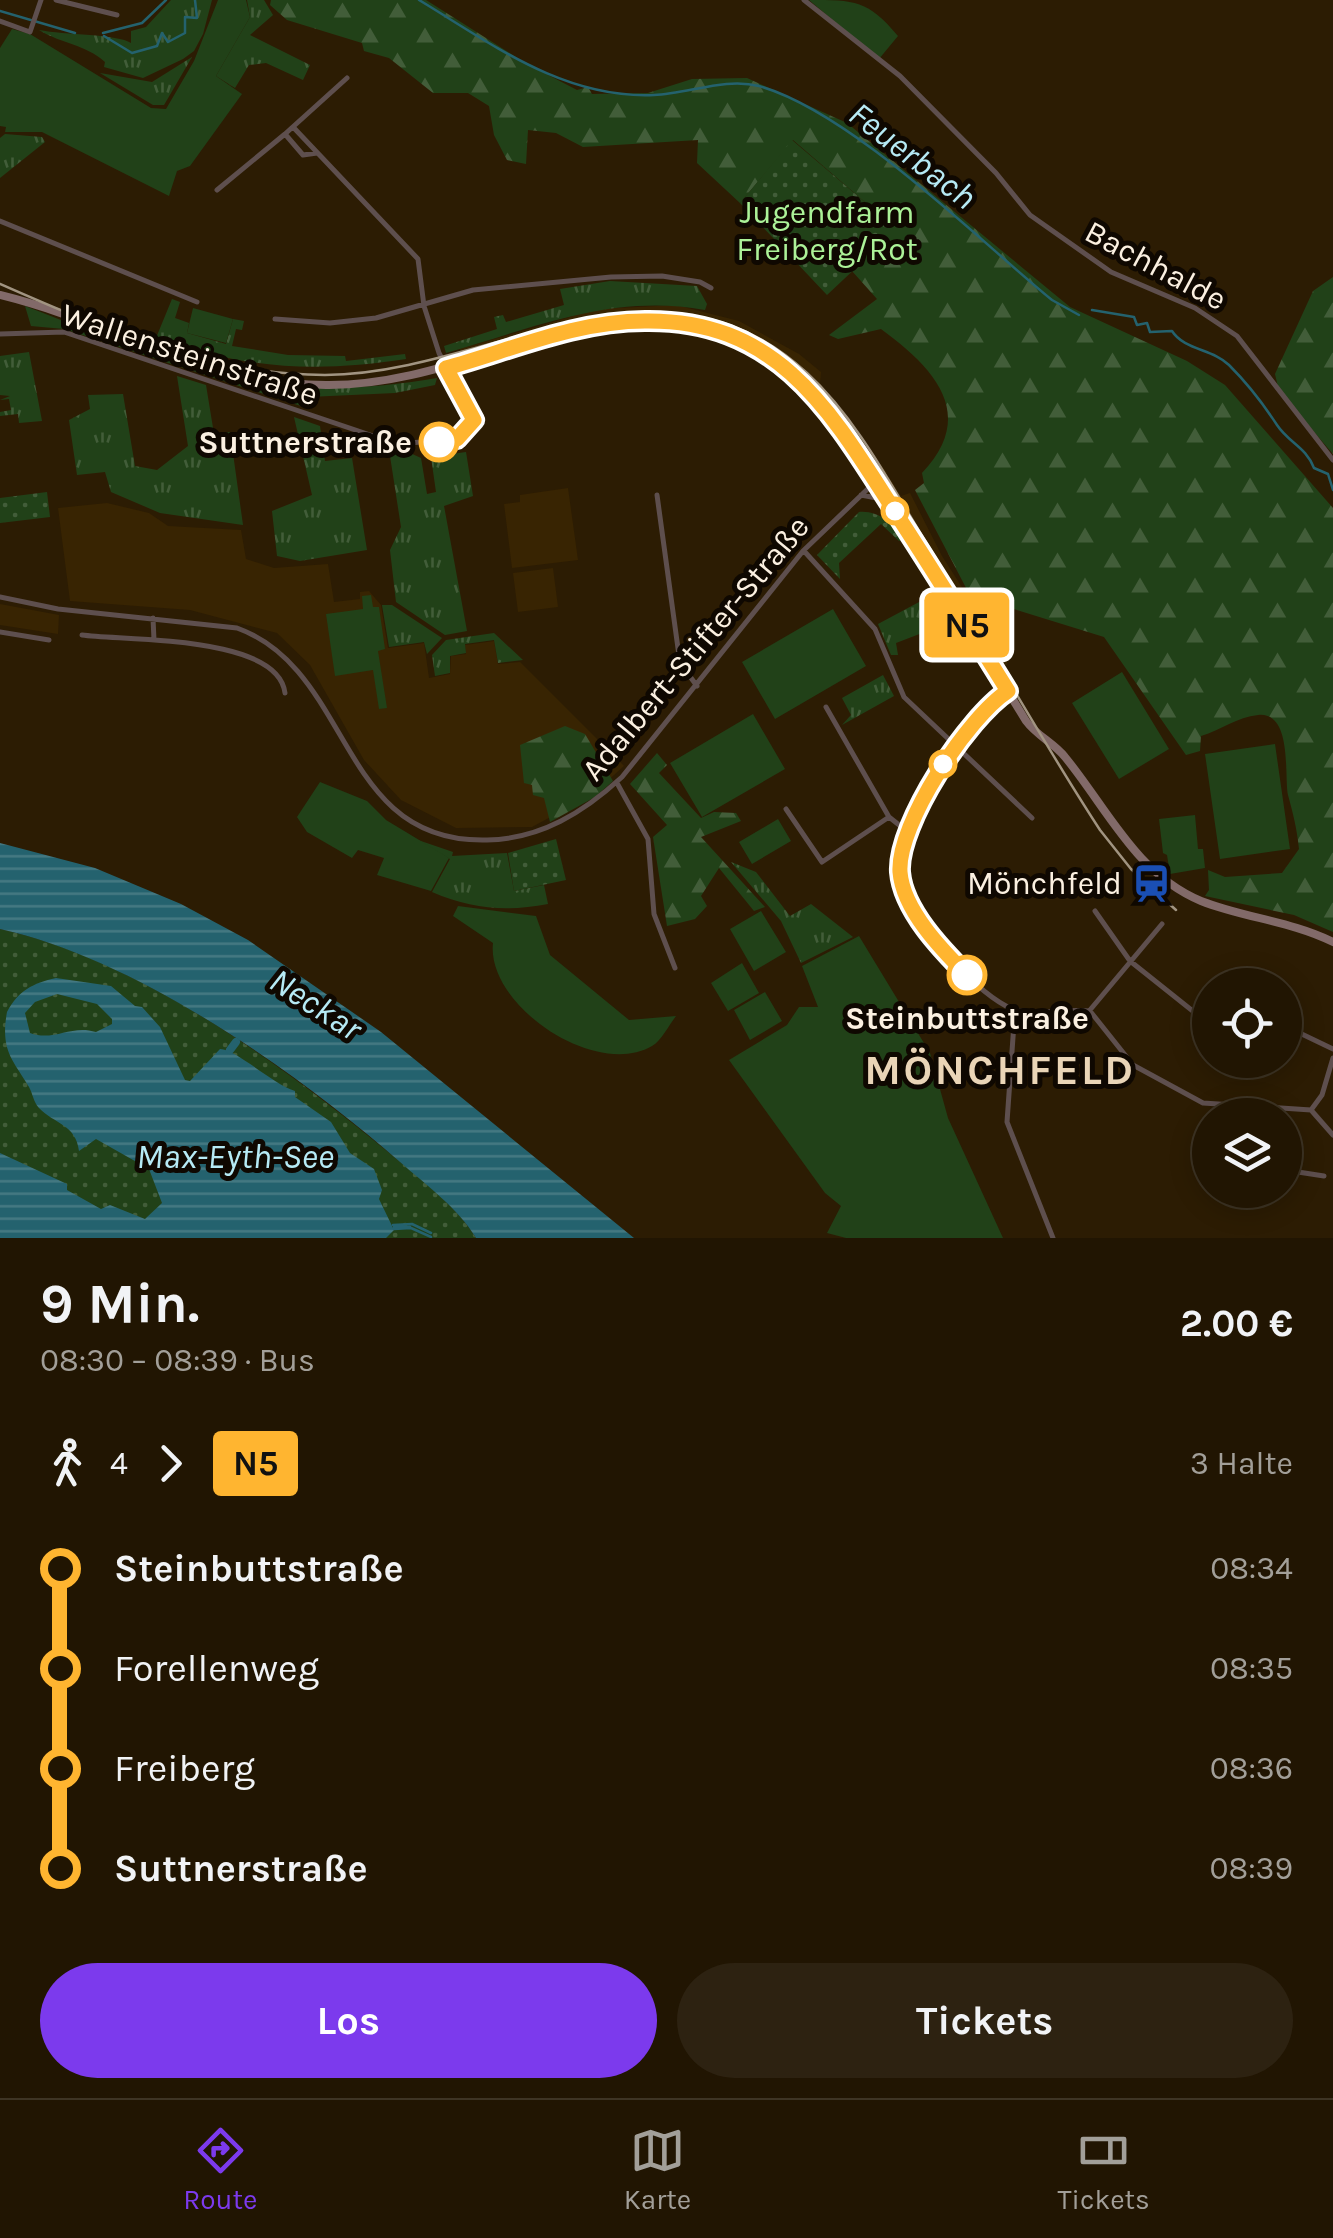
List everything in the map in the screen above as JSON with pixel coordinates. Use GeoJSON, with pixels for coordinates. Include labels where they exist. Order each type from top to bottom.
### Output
{"type":"FeatureCollection","features":[{"type":"Feature","properties":{"kind":"main road"},"geometry":{"type":"LineString","coordinates":[[0,294],[172,357],[248,377],[342,385],[446,368],[612,323],[661,321],[714,330],[759,350],[804,383],[834,418],[1033,730],[1065,756],[1113,827],[1173,885],[1202,901],[1290,924],[1333,942]]}},
{"type":"Feature","properties":{"kind":"street"},"geometry":{"type":"LineString","coordinates":[[0,21],[30,32],[41,0]]}},
{"type":"Feature","properties":{"kind":"street"},"geometry":{"type":"LineString","coordinates":[[56,0],[118,16]]}},
{"type":"Feature","properties":{"kind":"street","name":"Bachhalde"},"geometry":{"type":"LineString","coordinates":[[804,0],[900,76],[996,173],[1025,210],[1111,272],[1195,308],[1238,336],[1333,460]]}},
{"type":"Feature","properties":{"kind":"street"},"geometry":{"type":"LineString","coordinates":[[216,190],[294,128],[347,78]]}},
{"type":"Feature","properties":{"kind":"street"},"geometry":{"type":"LineString","coordinates":[[294,128],[418,259],[424,306],[446,368]]}},
{"type":"Feature","properties":{"kind":"street"},"geometry":{"type":"LineString","coordinates":[[284,134],[303,155],[317,153]]}},
{"type":"Feature","properties":{"kind":"street"},"geometry":{"type":"LineString","coordinates":[[0,222],[196,302]]}},
{"type":"Feature","properties":{"kind":"street"},"geometry":{"type":"LineString","coordinates":[[275,319],[330,323],[376,318],[474,290],[610,276],[662,276],[700,282],[711,288]]}},
{"type":"Feature","properties":{"kind":"street","name":"Wallensteinstraße"},"geometry":{"type":"LineString","coordinates":[[0,334],[64,332],[397,444],[457,439],[468,432],[474,420],[446,368]]}},
{"type":"Feature","properties":{"kind":"street","name":"Adalbert-Stifter-Straße"},"geometry":{"type":"LineString","coordinates":[[0,596],[60,609],[237,628],[285,654],[308,680],[374,793],[419,826],[439,834],[478,840],[535,834],[597,800],[622,777],[803,551],[876,480]]}},
{"type":"Feature","properties":{"kind":"street"},"geometry":{"type":"LineString","coordinates":[[861,495],[888,500]]}},
{"type":"Feature","properties":{"kind":"street"},"geometry":{"type":"LineString","coordinates":[[657,496],[680,663],[697,686]]}},
{"type":"Feature","properties":{"kind":"street"},"geometry":{"type":"LineString","coordinates":[[803,551],[875,629],[904,697],[956,742],[1032,818]]}},
{"type":"Feature","properties":{"kind":"street"},"geometry":{"type":"LineString","coordinates":[[153,618],[154,641]]}},
{"type":"Feature","properties":{"kind":"street"},"geometry":{"type":"LineString","coordinates":[[0,632],[49,640]]}},
{"type":"Feature","properties":{"kind":"street"},"geometry":{"type":"LineString","coordinates":[[82,635],[231,649],[275,674],[286,693]]}},
{"type":"Feature","properties":{"kind":"street"},"geometry":{"type":"LineString","coordinates":[[1008,691],[992,701],[956,742],[908,832],[900,871],[917,914],[967,975],[1015,1009],[1090,1010]]}},
{"type":"Feature","properties":{"kind":"street"},"geometry":{"type":"LineString","coordinates":[[826,708],[889,817],[908,832]]}},
{"type":"Feature","properties":{"kind":"street"},"geometry":{"type":"LineString","coordinates":[[616,782],[648,839],[654,914],[674,968]]}},
{"type":"Feature","properties":{"kind":"street"},"geometry":{"type":"LineString","coordinates":[[786,809],[822,862],[889,817]]}},
{"type":"Feature","properties":{"kind":"street"},"geometry":{"type":"LineString","coordinates":[[1094,911],[1130,961],[1192,1010]]}},
{"type":"Feature","properties":{"kind":"street"},"geometry":{"type":"LineString","coordinates":[[1090,1010],[1162,924]]}},
{"type":"Feature","properties":{"kind":"street"},"geometry":{"type":"LineString","coordinates":[[1015,1009],[1007,1122],[1053,1238]]}},
{"type":"Feature","properties":{"kind":"street"},"geometry":{"type":"LineString","coordinates":[[1090,1010],[1133,1065],[1192,1098]]}},
{"type":"Feature","properties":{"kind":"street"},"geometry":{"type":"LineString","coordinates":[[1302,1034],[1333,1048]]}},
{"type":"Feature","properties":{"kind":"street"},"geometry":{"type":"LineString","coordinates":[[1311,1110],[1322,1096],[1333,1058]]}},
{"type":"Feature","properties":{"kind":"street"},"geometry":{"type":"LineString","coordinates":[[1322,1096],[1333,1097]]}},
{"type":"Feature","properties":{"kind":"street"},"geometry":{"type":"LineString","coordinates":[[1302,1110],[1311,1110]]}},
{"type":"Feature","properties":{"kind":"street"},"geometry":{"type":"LineString","coordinates":[[1311,1110],[1333,1135]]}},
{"type":"Feature","properties":{"kind":"street"},"geometry":{"type":"LineString","coordinates":[[1302,1173],[1324,1176]]}},
{"type":"Feature","properties":{"kind":"shaded area"},"geometry":{"type":"Polygon","coordinates":[[[676,305],[739,321],[799,354],[821,372],[820,383],[887,473],[881,477],[842,418],[801,373],[757,342],[719,325],[674,316],[634,316],[568,327],[463,357],[460,349],[598,309],[676,305]]]}},
{"type":"Feature","properties":{"kind":"shaded area"},"geometry":{"type":"Polygon","coordinates":[[[889,477],[901,496],[910,493],[942,556],[1008,659],[1007,665],[998,667],[928,555],[887,480],[889,477]]]}},
{"type":"Feature","properties":{"kind":"shaded area"},"geometry":{"type":"Polygon","coordinates":[[[568,488],[578,560],[512,568],[504,504],[520,502],[520,495],[568,488]]]}},
{"type":"Feature","properties":{"kind":"shaded area"},"geometry":{"type":"Polygon","coordinates":[[[107,503],[149,513],[168,526],[241,530],[246,559],[274,568],[328,564],[334,602],[360,599],[360,592],[369,591],[381,605],[388,648],[424,643],[429,678],[450,674],[451,656],[466,654],[465,645],[494,641],[498,664],[520,662],[624,766],[593,794],[532,827],[456,828],[401,800],[364,760],[310,665],[277,633],[190,610],[70,601],[58,508],[107,503]]]}},
{"type":"Feature","properties":{"kind":"shaded area"},"geometry":{"type":"Polygon","coordinates":[[[553,568],[558,607],[518,612],[513,573],[553,568]]]}},
{"type":"Feature","properties":{"kind":"shaded area"},"geometry":{"type":"Polygon","coordinates":[[[0,604],[59,615],[58,634],[0,625],[0,604]]]}},
{"type":"Feature","properties":{"kind":"green space"},"geometry":{"type":"Polygon","coordinates":[[[171,0],[212,0],[203,34],[194,51],[143,78],[104,67],[105,62],[89,51],[39,30],[131,43],[131,31],[146,27],[171,0]]]}},
{"type":"Feature","properties":{"kind":"green space"},"geometry":{"type":"Polygon","coordinates":[[[218,0],[246,0],[250,17],[216,76],[242,94],[190,166],[177,171],[169,196],[42,132],[5,132],[6,127],[0,126],[0,48],[12,29],[30,34],[151,108],[166,109],[194,61],[218,0]]]}},
{"type":"Feature","properties":{"kind":"green space"},"geometry":{"type":"Polygon","coordinates":[[[247,0],[264,0],[273,15],[250,35],[310,65],[303,80],[266,63],[249,65],[235,88],[216,76],[250,17],[247,0]]]}},
{"type":"Feature","properties":{"kind":"green space"},"geometry":{"type":"Polygon","coordinates":[[[271,0],[426,0],[527,64],[577,90],[588,87],[592,94],[648,93],[692,79],[747,78],[847,123],[1070,307],[1187,361],[1225,385],[1333,508],[1333,932],[1294,915],[1205,896],[1209,890],[1208,870],[1225,877],[1282,873],[1299,849],[1288,795],[1285,747],[1277,723],[1258,715],[1243,718],[1201,736],[1200,751],[1186,755],[1104,637],[1001,605],[976,607],[915,490],[924,483],[922,473],[947,431],[948,412],[942,393],[918,360],[881,329],[838,339],[829,335],[877,299],[852,271],[892,233],[873,209],[793,140],[740,203],[697,163],[698,140],[583,147],[556,133],[528,130],[526,164],[507,160],[494,135],[489,106],[468,93],[433,93],[389,58],[364,51],[362,43],[287,20],[270,5],[271,0]]]}},
{"type":"Feature","properties":{"kind":"green space"},"geometry":{"type":"Polygon","coordinates":[[[809,0],[859,4],[878,15],[898,36],[879,59],[809,0]]]}},
{"type":"Feature","properties":{"kind":"green space"},"geometry":{"type":"Polygon","coordinates":[[[192,57],[164,105],[153,105],[100,73],[152,82],[192,57]]]}},
{"type":"Feature","properties":{"kind":"green space"},"geometry":{"type":"Polygon","coordinates":[[[5,134],[42,137],[45,142],[0,178],[0,138],[5,134]]]}},
{"type":"Feature","properties":{"kind":"green space","name":"Jugendfarm Freiberg/Rot"},"geometry":{"type":"Polygon","coordinates":[[[792,140],[873,209],[893,233],[827,295],[740,203],[792,140]]]}},
{"type":"Feature","properties":{"kind":"green space"},"geometry":{"type":"Polygon","coordinates":[[[1333,277],[1333,454],[1279,391],[1275,374],[1313,291],[1333,277]]]}},
{"type":"Feature","properties":{"kind":"green space"},"geometry":{"type":"Polygon","coordinates":[[[610,281],[697,286],[707,304],[705,310],[638,306],[605,310],[446,353],[444,346],[497,329],[494,317],[503,315],[506,322],[564,305],[560,289],[610,281]]]}},
{"type":"Feature","properties":{"kind":"green space"},"geometry":{"type":"Polygon","coordinates":[[[172,299],[180,302],[175,318],[189,323],[187,333],[226,344],[233,319],[244,321],[242,330],[236,329],[232,346],[288,355],[345,356],[346,361],[405,354],[406,359],[310,367],[220,356],[156,338],[172,299]]]}},
{"type":"Feature","properties":{"kind":"green space"},"geometry":{"type":"Polygon","coordinates":[[[25,306],[178,362],[274,384],[378,386],[437,378],[435,385],[395,393],[308,397],[310,409],[64,329],[31,326],[25,306]]]}},
{"type":"Feature","properties":{"kind":"green space"},"geometry":{"type":"Polygon","coordinates":[[[193,308],[233,319],[226,343],[187,333],[193,308]]]}},
{"type":"Feature","properties":{"kind":"green space"},"geometry":{"type":"Polygon","coordinates":[[[29,352],[42,421],[19,423],[18,414],[0,416],[0,412],[11,410],[9,399],[0,400],[10,396],[0,395],[0,356],[29,352]]]}},
{"type":"Feature","properties":{"kind":"green space"},"geometry":{"type":"Polygon","coordinates":[[[177,376],[206,385],[214,434],[230,432],[243,525],[160,513],[111,492],[105,472],[77,475],[69,420],[90,409],[88,395],[123,394],[135,466],[157,470],[188,446],[177,376]]]}},
{"type":"Feature","properties":{"kind":"green space"},"geometry":{"type":"Polygon","coordinates":[[[294,417],[320,426],[325,461],[352,458],[367,550],[300,561],[277,556],[272,511],[312,495],[294,417]]]}},
{"type":"Feature","properties":{"kind":"green space"},"geometry":{"type":"Polygon","coordinates":[[[388,443],[421,458],[427,494],[436,492],[431,457],[466,452],[473,496],[444,506],[467,631],[445,635],[396,602],[390,550],[401,527],[388,443]]]}},
{"type":"Feature","properties":{"kind":"green space"},"geometry":{"type":"Polygon","coordinates":[[[47,492],[50,517],[0,523],[0,498],[47,492]]]}},
{"type":"Feature","properties":{"kind":"green space"},"geometry":{"type":"Polygon","coordinates":[[[859,512],[886,519],[904,539],[899,541],[881,524],[839,563],[840,579],[817,555],[859,512]]]}},
{"type":"Feature","properties":{"kind":"green space"},"geometry":{"type":"Polygon","coordinates":[[[935,592],[956,620],[896,643],[898,655],[891,655],[878,624],[921,601],[926,608],[933,605],[929,596],[935,592]]]}},
{"type":"Feature","properties":{"kind":"green space"},"geometry":{"type":"Polygon","coordinates":[[[371,595],[373,607],[379,607],[385,649],[378,651],[387,708],[379,709],[373,670],[335,676],[326,614],[363,609],[362,596],[371,595]]]}},
{"type":"Feature","properties":{"kind":"green space"},"geometry":{"type":"Polygon","coordinates":[[[382,605],[392,605],[442,638],[427,654],[424,642],[389,647],[382,605]]]}},
{"type":"Feature","properties":{"kind":"green space"},"geometry":{"type":"Polygon","coordinates":[[[833,609],[866,666],[775,719],[742,662],[833,609]]]}},
{"type":"Feature","properties":{"kind":"green space"},"geometry":{"type":"Polygon","coordinates":[[[494,633],[523,660],[498,663],[494,640],[465,644],[466,653],[450,656],[450,673],[435,676],[432,655],[446,640],[494,633]]]}},
{"type":"Feature","properties":{"kind":"green space"},"geometry":{"type":"Polygon","coordinates":[[[1122,672],[1169,749],[1119,779],[1072,703],[1122,672]]]}},
{"type":"Feature","properties":{"kind":"green space"},"geometry":{"type":"Polygon","coordinates":[[[883,675],[894,696],[842,725],[851,715],[842,698],[883,675]]]}},
{"type":"Feature","properties":{"kind":"green space"},"geometry":{"type":"Polygon","coordinates":[[[753,714],[785,769],[702,817],[670,763],[753,714]]]}},
{"type":"Feature","properties":{"kind":"green space"},"geometry":{"type":"Polygon","coordinates":[[[565,726],[585,734],[613,781],[595,797],[550,822],[544,798],[533,795],[532,785],[524,783],[520,745],[565,726]]]}},
{"type":"Feature","properties":{"kind":"green space"},"geometry":{"type":"Polygon","coordinates":[[[1275,744],[1290,849],[1220,859],[1205,754],[1275,744]]]}},
{"type":"Feature","properties":{"kind":"green space"},"geometry":{"type":"Polygon","coordinates":[[[657,753],[667,765],[659,773],[701,818],[714,812],[736,813],[741,821],[701,837],[765,907],[754,911],[719,868],[701,896],[707,906],[695,919],[667,926],[653,837],[667,825],[630,784],[657,753]]]}},
{"type":"Feature","properties":{"kind":"green space"},"geometry":{"type":"Polygon","coordinates":[[[320,782],[367,801],[386,820],[449,858],[431,891],[377,875],[384,858],[358,850],[352,858],[307,832],[297,817],[320,782]]]}},
{"type":"Feature","properties":{"kind":"green space"},"geometry":{"type":"Polygon","coordinates":[[[1195,815],[1198,849],[1203,849],[1205,868],[1170,874],[1159,819],[1195,815]]]}},
{"type":"Feature","properties":{"kind":"green space"},"geometry":{"type":"Polygon","coordinates":[[[778,819],[791,841],[752,864],[739,842],[778,819]]]}},
{"type":"Feature","properties":{"kind":"green space"},"geometry":{"type":"Polygon","coordinates":[[[415,839],[453,852],[452,856],[507,853],[514,891],[544,885],[548,904],[489,907],[432,892],[450,859],[415,839]]]}},
{"type":"Feature","properties":{"kind":"green space"},"geometry":{"type":"Polygon","coordinates":[[[556,839],[566,880],[514,891],[508,853],[556,839]]]}},
{"type":"Feature","properties":{"kind":"green space"},"geometry":{"type":"Polygon","coordinates":[[[731,862],[756,872],[790,916],[811,904],[853,937],[801,963],[781,921],[731,862]]]}},
{"type":"Feature","properties":{"kind":"green space"},"geometry":{"type":"Polygon","coordinates":[[[458,906],[536,916],[550,955],[629,1020],[676,1016],[655,1044],[629,1054],[602,1053],[575,1044],[525,1012],[495,967],[493,943],[453,916],[458,906]]]}},
{"type":"Feature","properties":{"kind":"green space"},"geometry":{"type":"Polygon","coordinates":[[[761,911],[786,952],[754,971],[730,929],[761,911]]]}},
{"type":"Feature","properties":{"kind":"green space","name":"Max-Eyth-See"},"geometry":{"type":"Polygon","coordinates":[[[0,929],[104,964],[206,1019],[347,1118],[447,1202],[476,1238],[0,1238],[0,929]]]}},
{"type":"Feature","properties":{"kind":"green space"},"geometry":{"type":"Polygon","coordinates":[[[859,936],[930,1053],[948,1118],[1003,1238],[846,1238],[827,1233],[841,1206],[825,1193],[729,1060],[787,1025],[799,1007],[818,1007],[802,966],[859,936]]]}},
{"type":"Feature","properties":{"kind":"green space"},"geometry":{"type":"Polygon","coordinates":[[[742,963],[759,993],[728,1011],[711,983],[742,963]]]}},
{"type":"Feature","properties":{"kind":"green space"},"geometry":{"type":"Polygon","coordinates":[[[765,992],[782,1021],[750,1040],[734,1010],[765,992]]]}},
{"type":"Feature","properties":{"kind":"water","name":"Neckar"},"geometry":{"type":"Polygon","coordinates":[[[0,843],[95,868],[181,904],[248,940],[381,1032],[634,1238],[476,1238],[441,1197],[359,1127],[264,1056],[159,992],[105,965],[0,929],[0,843]]]}},
{"type":"Feature","properties":{"kind":"water","name":"Max-Eyth-See"},"geometry":{"type":"Polygon","coordinates":[[[56,978],[111,986],[135,1006],[142,1007],[160,1027],[185,1080],[190,1081],[220,1049],[295,1091],[295,1097],[331,1122],[350,1153],[374,1169],[382,1190],[379,1199],[394,1230],[386,1238],[0,1238],[0,1153],[67,1184],[67,1190],[101,1209],[110,1205],[145,1219],[162,1203],[149,1169],[96,1139],[79,1151],[74,1135],[37,1105],[13,1062],[5,1036],[7,1012],[21,993],[56,978]],[[57,994],[35,1002],[25,1013],[30,1033],[47,1036],[79,1030],[96,1032],[112,1024],[97,1004],[57,994]]]}},
{"type":"Feature","properties":{"kind":"waterway"},"geometry":{"type":"LineString","coordinates":[[103,33],[142,23],[166,0]]}},
{"type":"Feature","properties":{"kind":"waterway","name":"Feuerbach"},"geometry":{"type":"LineString","coordinates":[[104,36],[132,53],[157,46],[162,33],[168,42],[185,33],[185,17],[197,18],[195,0]]}},
{"type":"Feature","properties":{"kind":"waterway","name":"Feuerbach"},"geometry":{"type":"LineString","coordinates":[[419,0],[530,66],[590,88],[654,95],[746,84],[795,100],[872,149],[1052,300],[1079,315]]}},
{"type":"Feature","properties":{"kind":"waterway","name":"Feuerbach"},"geometry":{"type":"LineString","coordinates":[[0,11],[75,33]]}},
{"type":"Feature","properties":{"kind":"waterway","name":"Feuerbach"},"geometry":{"type":"LineString","coordinates":[[1092,310],[1134,317],[1137,325],[1147,323],[1150,332],[1172,331],[1184,342],[1229,365],[1314,468],[1328,474],[1333,490]]}},
{"type":"Feature","properties":{"kind":"waterway"},"geometry":{"type":"LineString","coordinates":[[230,1050],[236,1042]]}},
{"type":"Feature","properties":{"kind":"waterway"},"geometry":{"type":"LineString","coordinates":[[393,1225],[412,1224],[431,1233]]}},
{"type":"Feature","properties":{"kind":"waterway"},"geometry":{"type":"LineString","coordinates":[[394,1227],[410,1227]]}},
{"type":"Feature","properties":{"kind":"waterway"},"geometry":{"type":"LineString","coordinates":[[394,1229],[411,1228],[431,1237]]}},
{"type":"Feature","properties":{"kind":"tram line"},"geometry":{"type":"LineString","coordinates":[[0,284],[158,346],[240,367],[282,373],[325,375],[387,369],[573,323],[633,314],[693,316],[751,334],[807,373],[857,431],[1100,830],[1131,869],[1176,910]]}},
{"type":"Feature","properties":{"kind":"bus line","name":"N5"},"geometry":{"type":"LineString","coordinates":[[439,442],[457,439],[468,432],[474,420],[446,368],[555,335],[612,323],[661,321],[714,330],[746,342],[776,360],[815,394],[856,449],[1008,691],[992,701],[956,742],[908,832],[900,871],[917,914],[967,975]]}},
{"type":"Feature","properties":{"kind":"place","name":"Suttnerstraße"},"geometry":{"type":"Point","coordinates":[439,442]}},
{"type":"Feature","properties":{"kind":"place","name":"Mönchfeld"},"geometry":{"type":"Point","coordinates":[1152,883]}},
{"type":"Feature","properties":{"kind":"place","name":"Steinbuttstraße"},"geometry":{"type":"Point","coordinates":[967,975]}},
{"type":"Feature","properties":{"kind":"district","name":"MÖNCHFELD"},"geometry":{"type":"Point","coordinates":[1000,1069]}}]}
